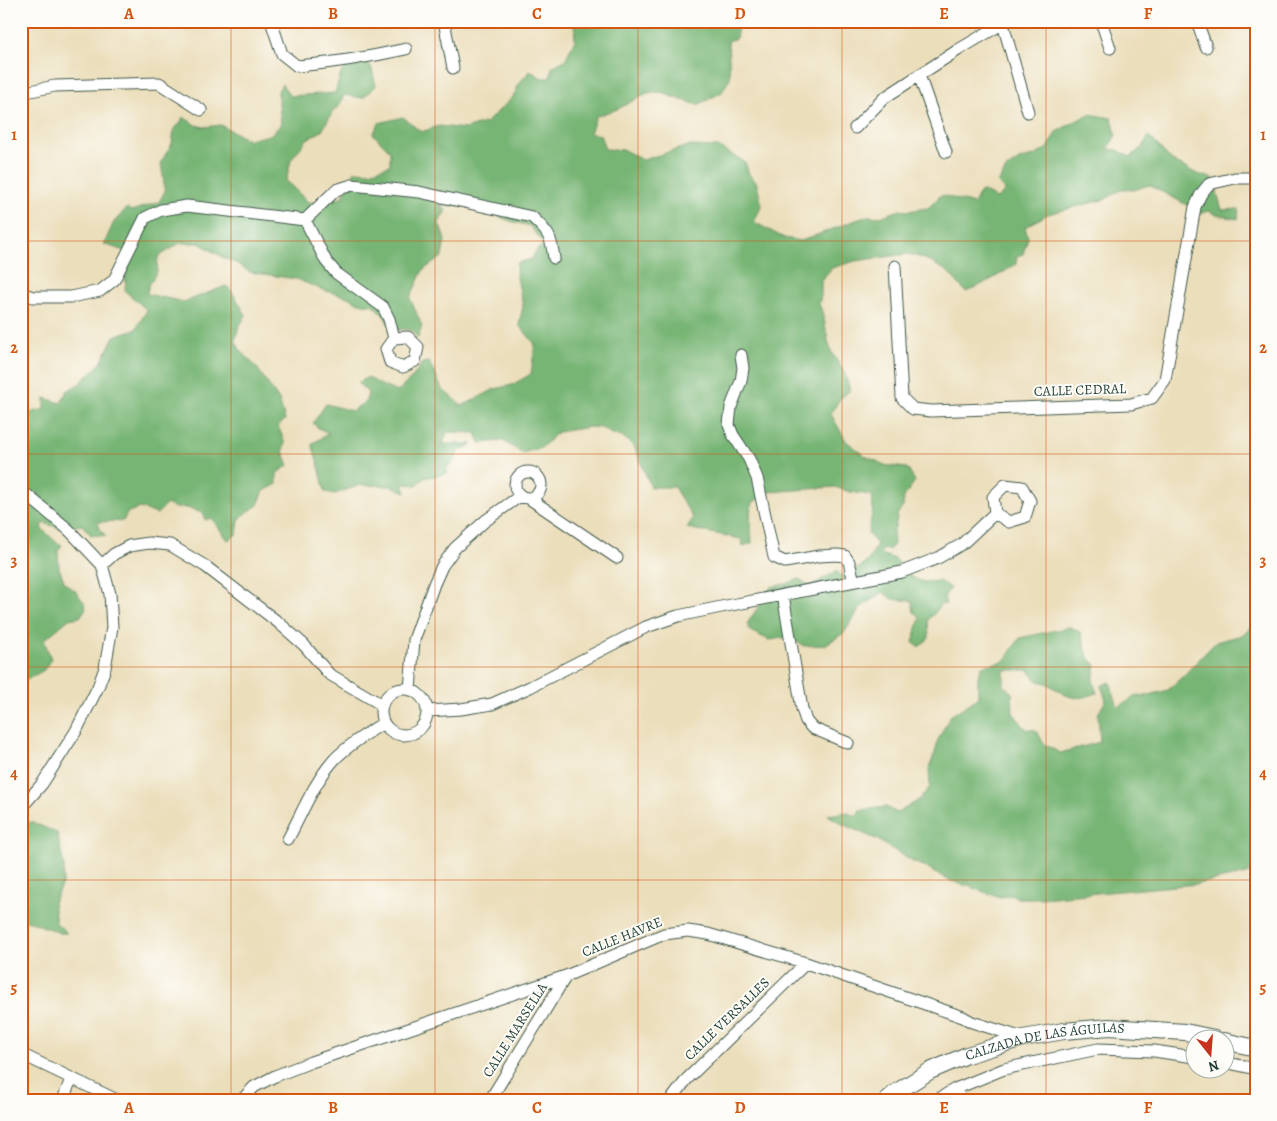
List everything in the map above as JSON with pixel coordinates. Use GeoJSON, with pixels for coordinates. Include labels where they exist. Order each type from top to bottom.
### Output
{"type":"FeatureCollection","features":[{"type":"Feature","properties":{"kind":"main road","name":"CALZADA DE LAS ÁGUILAS"},"geometry":{"type":"LineString","coordinates":[[887,1100],[930,1071],[967,1055],[1023,1038],[1064,1031],[1109,1027],[1184,1032]]}},
{"type":"Feature","properties":{"kind":"main road"},"geometry":{"type":"LineString","coordinates":[[1234,1043],[1256,1048]]}},
{"type":"Feature","properties":{"kind":"street"},"geometry":{"type":"LineString","coordinates":[[271,21],[282,54],[297,66],[356,59],[406,49]]}},
{"type":"Feature","properties":{"kind":"street"},"geometry":{"type":"LineString","coordinates":[[444,21],[453,68]]}},
{"type":"Feature","properties":{"kind":"street"},"geometry":{"type":"LineString","coordinates":[[1101,21],[1110,48]]}},
{"type":"Feature","properties":{"kind":"street"},"geometry":{"type":"LineString","coordinates":[[1197,21],[1206,47]]}},
{"type":"Feature","properties":{"kind":"street"},"geometry":{"type":"LineString","coordinates":[[855,128],[884,98],[1005,22],[1028,112]]}},
{"type":"Feature","properties":{"kind":"street"},"geometry":{"type":"LineString","coordinates":[[919,75],[946,152]]}},
{"type":"Feature","properties":{"kind":"street"},"geometry":{"type":"LineString","coordinates":[[21,93],[56,86],[159,83],[201,110]]}},
{"type":"Feature","properties":{"kind":"street","name":"CALLE CEDRAL"},"geometry":{"type":"LineString","coordinates":[[895,266],[902,398],[913,409],[931,411],[1132,404],[1152,398],[1165,380],[1195,207],[1201,194],[1209,184],[1235,178],[1256,178]]}},
{"type":"Feature","properties":{"kind":"street"},"geometry":{"type":"LineString","coordinates":[[306,220],[336,190],[352,185],[419,192],[532,217],[545,229],[552,241],[554,258]]}},
{"type":"Feature","properties":{"kind":"street"},"geometry":{"type":"LineString","coordinates":[[21,293],[33,297],[71,297],[100,291],[114,280],[144,218],[162,210],[187,206],[306,220]]}},
{"type":"Feature","properties":{"kind":"street"},"geometry":{"type":"LineString","coordinates":[[306,220],[326,261],[336,273],[383,308],[389,319],[394,338]]}},
{"type":"Feature","properties":{"kind":"street"},"geometry":{"type":"LineString","coordinates":[[741,355],[743,368],[741,381],[730,407],[729,425],[733,435],[749,459],[757,478],[774,558],[785,562],[819,556],[845,556],[849,562],[854,582]]}},
{"type":"Feature","properties":{"kind":"street"},"geometry":{"type":"LineString","coordinates":[[21,808],[42,784],[76,731],[98,687],[104,668],[112,627],[110,594],[102,565],[69,530],[25,493]]}},
{"type":"Feature","properties":{"kind":"street"},"geometry":{"type":"LineString","coordinates":[[410,690],[414,640],[434,584],[442,566],[455,548],[485,521],[525,497],[617,558]]}},
{"type":"Feature","properties":{"kind":"street"},"geometry":{"type":"LineString","coordinates":[[428,711],[461,709],[492,704],[530,687],[646,627],[678,616],[902,572],[938,558],[962,544],[995,513]]}},
{"type":"Feature","properties":{"kind":"street"},"geometry":{"type":"LineString","coordinates":[[102,565],[114,554],[129,546],[150,543],[170,545],[205,566],[279,623],[304,645],[329,674],[382,705]]}},
{"type":"Feature","properties":{"kind":"street"},"geometry":{"type":"LineString","coordinates":[[783,595],[802,709],[806,721],[812,728],[848,742]]}},
{"type":"Feature","properties":{"kind":"street"},"geometry":{"type":"LineString","coordinates":[[401,689],[410,690],[421,696],[426,702],[427,719],[418,732],[402,736],[395,734],[383,723],[382,705],[389,694],[401,689]]}},
{"type":"Feature","properties":{"kind":"street"},"geometry":{"type":"LineString","coordinates":[[288,839],[315,788],[334,760],[383,723]]}},
{"type":"Feature","properties":{"kind":"street","name":"CALLE HAVRE"},"geometry":{"type":"LineString","coordinates":[[242,1100],[254,1087],[310,1062],[566,976],[664,934],[688,931],[708,934],[806,963],[972,1022],[1023,1038]]}},
{"type":"Feature","properties":{"kind":"street","name":"CALLE VERSALLES"},"geometry":{"type":"LineString","coordinates":[[671,1100],[687,1079],[806,963]]}},
{"type":"Feature","properties":{"kind":"street","name":"CALLE MARSELLA"},"geometry":{"type":"LineString","coordinates":[[490,1100],[566,976]]}},
{"type":"Feature","properties":{"kind":"street","name":"CALZADA DE LAS ÁGUILAS"},"geometry":{"type":"LineString","coordinates":[[937,1100],[955,1089],[1004,1069],[1098,1049],[1154,1051],[1184,1056]]}},
{"type":"Feature","properties":{"kind":"street"},"geometry":{"type":"LineString","coordinates":[[21,1054],[117,1100]]}},
{"type":"Feature","properties":{"kind":"street"},"geometry":{"type":"LineString","coordinates":[[1234,1064],[1256,1069]]}},
{"type":"Feature","properties":{"kind":"street"},"geometry":{"type":"LineString","coordinates":[[63,1100],[72,1079]]}},
{"type":"Feature","properties":{"kind":"street"},"geometry":{"type":"LineString","coordinates":[[955,1089],[962,1100]]}},
{"type":"Feature","properties":{"kind":"green space"},"geometry":{"type":"Polygon","coordinates":[[[574,21],[744,21],[738,27],[736,38],[728,41],[730,78],[722,92],[698,105],[662,92],[647,93],[618,109],[596,116],[590,133],[600,135],[605,149],[624,150],[643,160],[688,146],[718,147],[745,162],[749,174],[756,181],[762,205],[754,222],[784,238],[801,241],[867,216],[880,217],[900,210],[908,211],[928,208],[941,195],[974,204],[980,192],[984,191],[997,199],[1005,191],[998,183],[1006,169],[1019,160],[1036,155],[1049,147],[1056,132],[1089,114],[1112,118],[1116,135],[1108,149],[1118,150],[1130,157],[1143,147],[1149,136],[1172,161],[1197,174],[1213,178],[1222,210],[1239,209],[1238,219],[1217,215],[1209,211],[1202,213],[1149,185],[1134,190],[1122,189],[1106,199],[1048,214],[1025,227],[1028,238],[1023,254],[1017,256],[1016,264],[966,292],[947,271],[923,258],[908,254],[855,261],[832,268],[821,280],[819,304],[823,314],[829,345],[845,374],[850,390],[839,400],[831,414],[846,441],[867,457],[883,465],[907,468],[915,481],[904,497],[903,507],[898,513],[893,530],[894,544],[890,549],[882,550],[880,554],[895,559],[911,577],[923,582],[939,581],[950,588],[944,597],[946,604],[939,605],[938,609],[928,620],[929,638],[919,647],[913,642],[920,618],[914,612],[912,601],[892,599],[883,592],[861,607],[844,633],[825,645],[804,646],[789,637],[769,640],[750,631],[747,624],[771,587],[799,579],[810,586],[837,571],[840,576],[859,568],[867,562],[877,544],[868,534],[873,509],[872,495],[850,492],[835,487],[769,492],[752,503],[750,514],[752,543],[743,546],[741,539],[687,528],[693,518],[674,487],[651,487],[634,446],[622,436],[613,435],[602,428],[589,427],[558,432],[541,448],[522,453],[503,441],[480,443],[476,433],[447,432],[443,444],[473,444],[458,452],[453,462],[446,469],[448,473],[424,478],[417,485],[403,484],[406,492],[390,486],[360,485],[335,494],[325,492],[312,444],[329,433],[318,428],[313,423],[326,404],[352,411],[366,401],[368,393],[358,383],[368,377],[397,392],[412,378],[422,363],[429,362],[442,389],[462,406],[495,389],[512,385],[531,374],[535,344],[519,325],[523,306],[516,273],[517,263],[532,259],[536,251],[544,244],[530,226],[510,221],[476,207],[439,206],[446,210],[439,223],[445,240],[442,257],[423,270],[410,298],[422,326],[418,338],[411,330],[402,329],[394,332],[383,315],[372,304],[359,303],[348,297],[323,290],[296,279],[250,272],[199,243],[180,243],[158,257],[157,271],[148,287],[147,294],[184,302],[226,286],[231,290],[246,315],[239,327],[235,340],[240,350],[257,368],[279,400],[285,420],[278,426],[285,443],[283,451],[289,465],[277,473],[277,484],[264,491],[258,505],[239,520],[237,534],[228,540],[211,518],[205,520],[204,513],[189,508],[176,508],[167,504],[157,514],[140,508],[128,512],[123,521],[98,522],[99,528],[106,536],[91,535],[82,525],[62,529],[44,523],[41,528],[62,545],[58,551],[59,568],[65,583],[78,593],[86,608],[80,617],[69,619],[44,640],[51,659],[44,670],[21,684],[21,415],[45,409],[45,398],[61,403],[67,391],[79,384],[101,363],[114,336],[136,329],[147,310],[125,291],[130,253],[104,244],[114,222],[127,208],[131,211],[159,202],[165,191],[161,162],[172,144],[174,129],[180,124],[183,117],[196,125],[204,127],[221,125],[248,140],[270,135],[281,125],[278,91],[282,84],[290,96],[335,93],[341,73],[357,54],[371,66],[376,86],[363,98],[344,95],[322,131],[307,139],[291,160],[286,181],[308,202],[324,203],[343,196],[355,171],[370,172],[390,165],[390,151],[373,134],[379,123],[403,117],[421,132],[439,126],[465,129],[487,122],[513,97],[520,82],[530,71],[542,78],[550,78],[552,67],[565,60],[575,40],[574,21]]]}},
{"type":"Feature","properties":{"kind":"green space"},"geometry":{"type":"Polygon","coordinates":[[[1252,626],[1256,629],[1256,871],[1197,884],[1042,898],[1017,898],[1013,895],[1000,897],[975,889],[969,885],[963,885],[946,879],[930,869],[913,862],[878,840],[842,824],[828,815],[848,812],[852,815],[857,815],[860,810],[886,807],[897,813],[919,800],[930,787],[929,769],[937,742],[950,716],[978,698],[978,676],[982,666],[1004,661],[1020,638],[1070,627],[1081,633],[1088,657],[1096,665],[1093,681],[1097,693],[1076,698],[1037,680],[1029,670],[1004,670],[1004,685],[1012,693],[1013,713],[1026,729],[1036,730],[1044,744],[1060,753],[1100,742],[1098,714],[1106,700],[1101,686],[1110,682],[1118,707],[1135,695],[1142,697],[1168,690],[1216,642],[1242,635],[1252,626]]]}},
{"type":"Feature","properties":{"kind":"green space"},"geometry":{"type":"Polygon","coordinates":[[[32,822],[57,833],[64,866],[63,882],[53,902],[56,923],[67,933],[60,933],[21,918],[21,824],[32,822]]]}}]}
